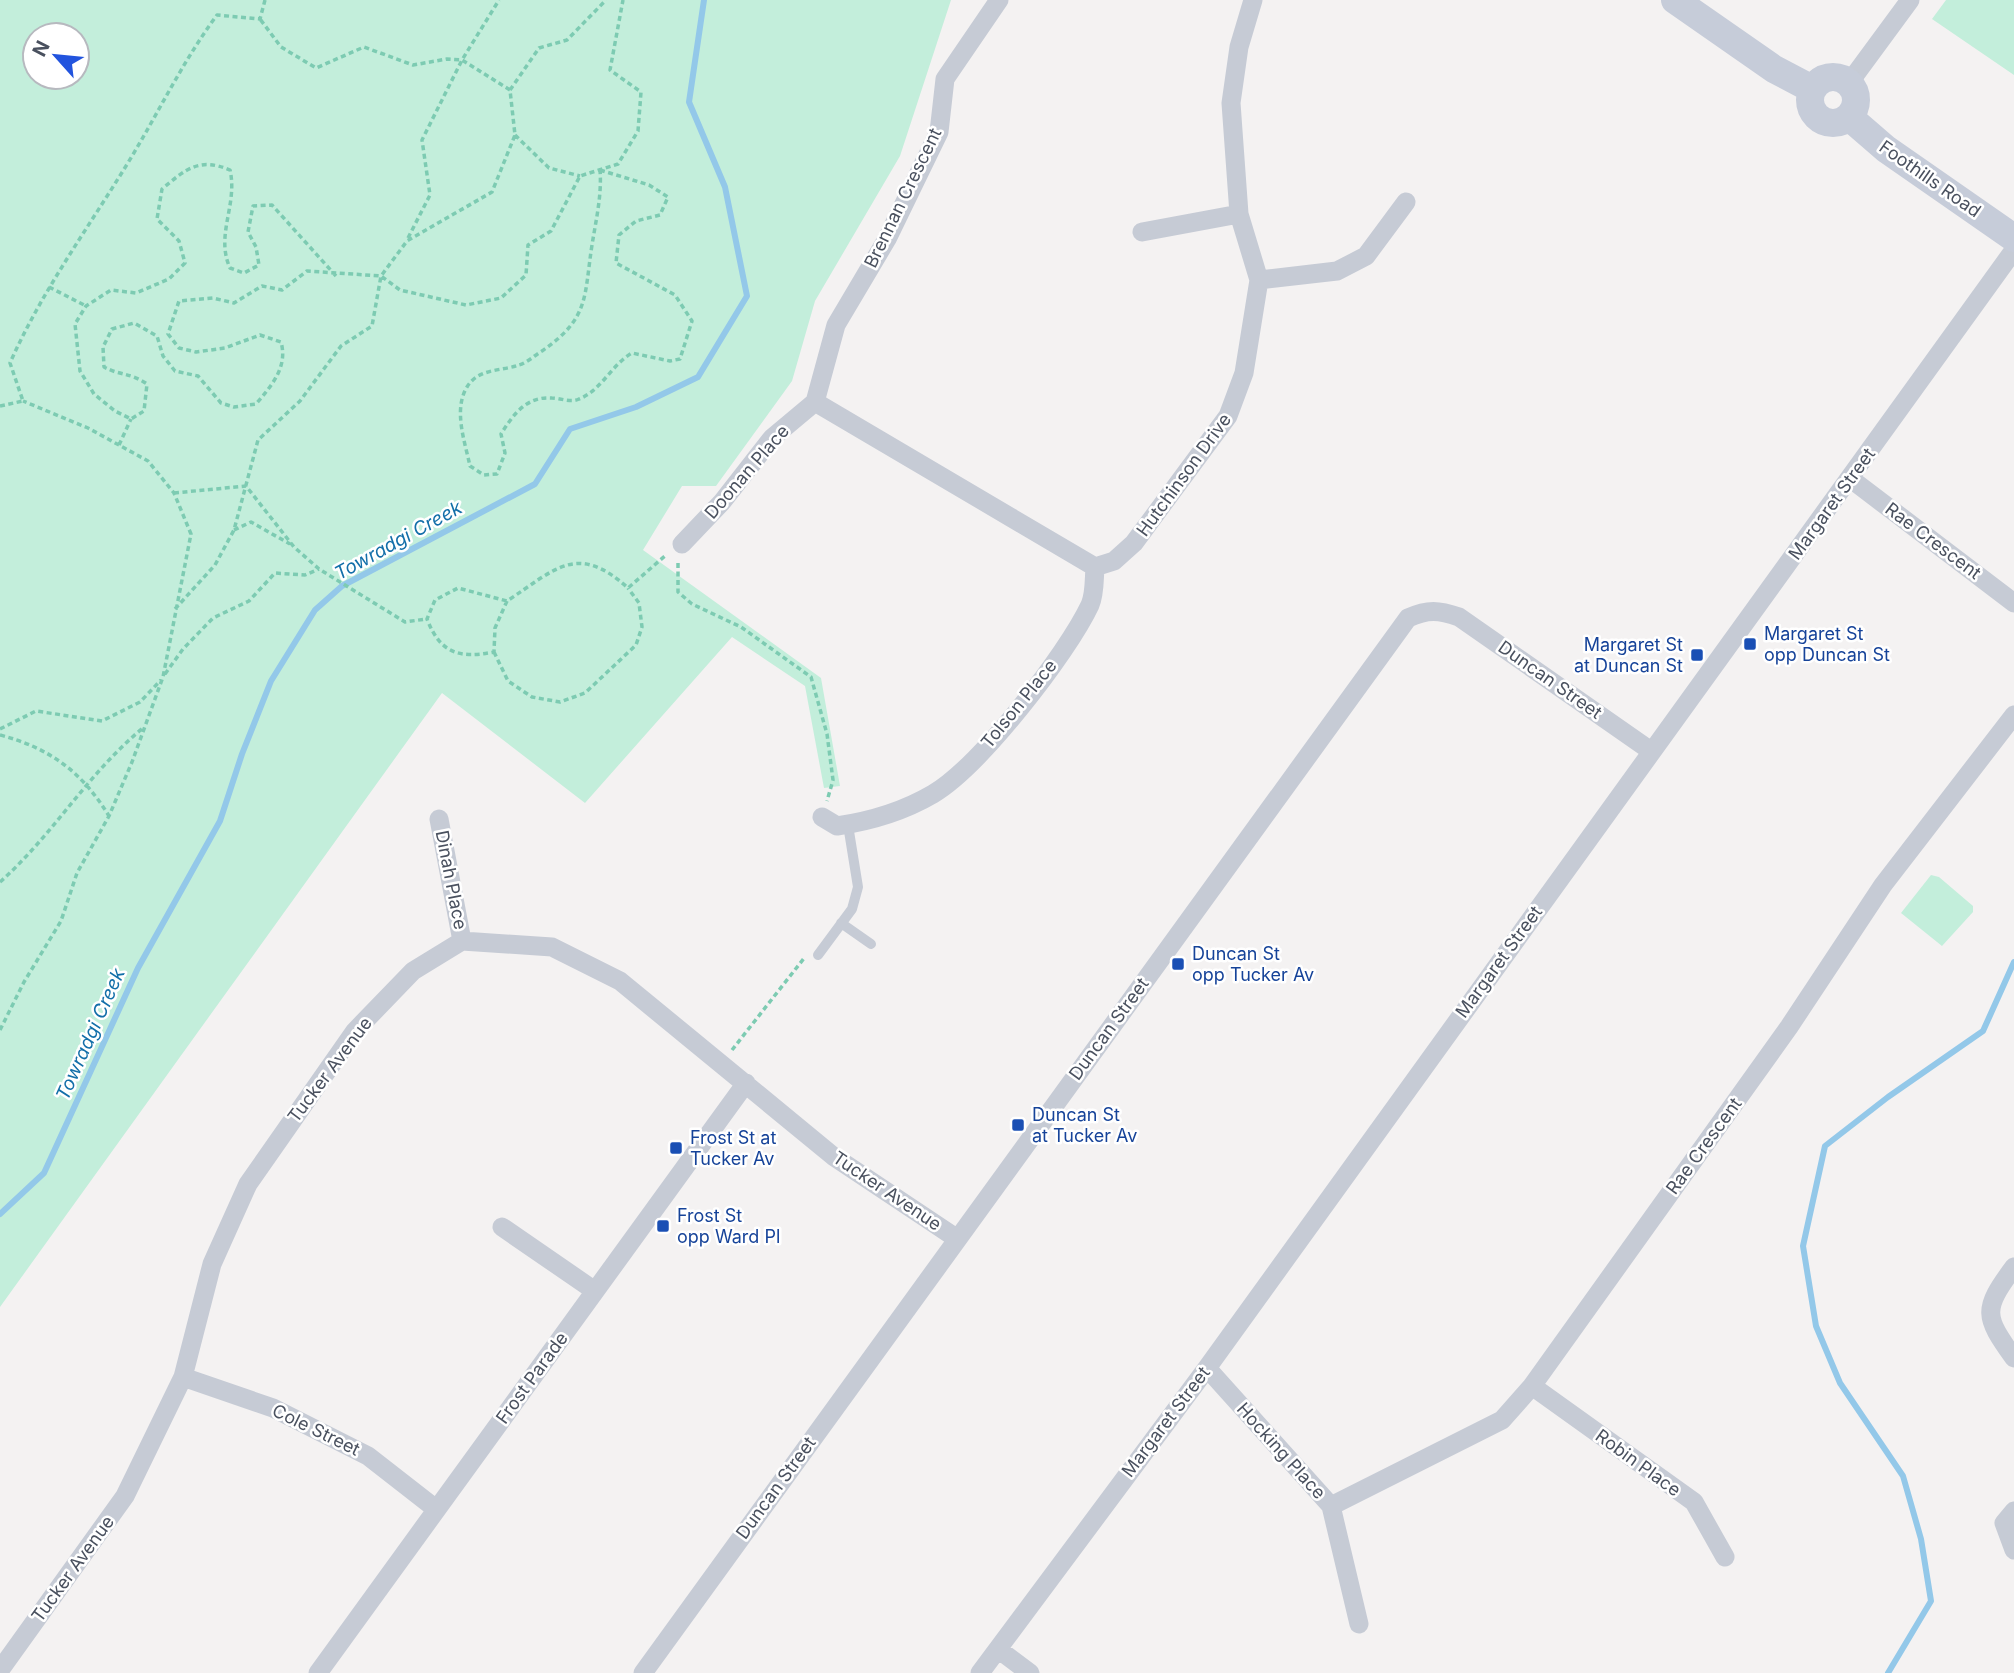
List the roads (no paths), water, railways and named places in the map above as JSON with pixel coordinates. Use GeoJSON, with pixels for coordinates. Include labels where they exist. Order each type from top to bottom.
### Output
{"type":"FeatureCollection","features":[{"type":"Feature","properties":{"kind":"main road"},"geometry":{"type":"LineString","coordinates":[[1675,0],[1774,69],[1812,89]]}},
{"type":"Feature","properties":{"kind":"main road"},"geometry":{"type":"LineString","coordinates":[[1832,77],[1849,83],[1856,98],[1849,117],[1833,123],[1817,117],[1810,100],[1812,89],[1825,78],[1832,77]]}},
{"type":"Feature","properties":{"kind":"main road","name":"Foothills Road"},"geometry":{"type":"LineString","coordinates":[[1849,117],[1886,149],[2014,238]]}},
{"type":"Feature","properties":{"kind":"street","name":"Brennan Crescent"},"geometry":{"type":"LineString","coordinates":[[815,402],[836,325],[887,239],[939,132],[945,79],[999,0]]}},
{"type":"Feature","properties":{"kind":"street"},"geometry":{"type":"LineString","coordinates":[[1849,83],[1910,0]]}},
{"type":"Feature","properties":{"kind":"street","name":"Hutchinson Drive"},"geometry":{"type":"LineString","coordinates":[[1095,568],[1114,561],[1134,543],[1228,416],[1244,373],[1259,280],[1240,214],[1231,103],[1239,47],[1250,1]]}},
{"type":"Feature","properties":{"kind":"street"},"geometry":{"type":"LineString","coordinates":[[1259,280],[1337,271],[1366,256],[1406,202]]}},
{"type":"Feature","properties":{"kind":"street"},"geometry":{"type":"LineString","coordinates":[[1142,232],[1240,214]]}},
{"type":"Feature","properties":{"kind":"street","name":"Margaret Street"},"geometry":{"type":"LineString","coordinates":[[980,1673],[1207,1368],[2014,250]]}},
{"type":"Feature","properties":{"kind":"street","name":"Doonan Place"},"geometry":{"type":"LineString","coordinates":[[682,544],[722,502],[772,438],[815,402]]}},
{"type":"Feature","properties":{"kind":"street"},"geometry":{"type":"LineString","coordinates":[[815,402],[1095,568]]}},
{"type":"Feature","properties":{"kind":"street","name":"Rae Crescent"},"geometry":{"type":"LineString","coordinates":[[1851,479],[2014,603]]}},
{"type":"Feature","properties":{"kind":"street","name":"Tolson Place"},"geometry":{"type":"LineString","coordinates":[[848,825],[875,820],[934,793],[991,743],[1064,648],[1092,602],[1095,568]]}},
{"type":"Feature","properties":{"kind":"street","name":"Duncan Street"},"geometry":{"type":"LineString","coordinates":[[643,1673],[1408,618],[1439,610],[1460,617],[1651,751]]}},
{"type":"Feature","properties":{"kind":"street","name":"Rae Crescent"},"geometry":{"type":"LineString","coordinates":[[1331,1506],[1502,1420],[1532,1387],[1789,1027],[1883,885],[2014,715]]}},
{"type":"Feature","properties":{"kind":"street"},"geometry":{"type":"LineString","coordinates":[[822,817],[837,826],[848,825]]}},
{"type":"Feature","properties":{"kind":"street","name":"Dinah Place"},"geometry":{"type":"LineString","coordinates":[[439,819],[462,941]]}},
{"type":"Feature","properties":{"kind":"street","name":"Tucker Avenue"},"geometry":{"type":"LineString","coordinates":[[0,1670],[125,1496],[183,1377],[212,1264],[248,1184],[355,1031],[414,971],[462,941],[552,947],[620,981],[833,1156],[956,1238]]}},
{"type":"Feature","properties":{"kind":"street","name":"Frost Parade"},"geometry":{"type":"LineString","coordinates":[[318,1673],[746,1083]]}},
{"type":"Feature","properties":{"kind":"street"},"geometry":{"type":"LineString","coordinates":[[502,1227],[596,1292]]}},
{"type":"Feature","properties":{"kind":"street"},"geometry":{"type":"LineString","coordinates":[[2014,1267],[1993,1295],[1991,1326],[2014,1358]]}},
{"type":"Feature","properties":{"kind":"street","name":"Hocking Place"},"geometry":{"type":"LineString","coordinates":[[1207,1368],[1331,1506],[1359,1624]]}},
{"type":"Feature","properties":{"kind":"street","name":"Cole Street"},"geometry":{"type":"LineString","coordinates":[[183,1377],[273,1408],[368,1456],[436,1508]]}},
{"type":"Feature","properties":{"kind":"street","name":"Robin Place"},"geometry":{"type":"LineString","coordinates":[[1532,1387],[1694,1502],[1725,1557]]}},
{"type":"Feature","properties":{"kind":"street"},"geometry":{"type":"LineString","coordinates":[[2014,1511],[2004,1524],[2014,1550]]}},
{"type":"Feature","properties":{"kind":"street"},"geometry":{"type":"LineString","coordinates":[[998,1648],[1030,1673]]}},
{"type":"Feature","properties":{"kind":"lane"},"geometry":{"type":"LineString","coordinates":[[813,954],[852,909],[858,887],[848,825]]}},
{"type":"Feature","properties":{"kind":"lane"},"geometry":{"type":"LineString","coordinates":[[841,923],[871,944]]}},
{"type":"Feature","properties":{"kind":"waterway","name":"Towradgi Creek"},"geometry":{"type":"LineString","coordinates":[[0,1214],[44,1173],[138,968],[220,821],[242,754],[271,681],[315,610],[342,586],[535,484],[570,429],[636,407],[698,377],[747,296],[725,187],[689,102],[704,0]]}},
{"type":"Feature","properties":{"kind":"waterway"},"geometry":{"type":"LineString","coordinates":[[1888,1673],[1931,1601],[1921,1539],[1903,1476],[1840,1383],[1816,1326],[1803,1246],[1825,1146],[1888,1097],[1983,1031],[2014,962]]}},
{"type":"Feature","properties":{"kind":"place","name":"Margaret St opp Duncan St"},"geometry":{"type":"Point","coordinates":[1750,644]}},
{"type":"Feature","properties":{"kind":"place","name":"Margaret St at Duncan St"},"geometry":{"type":"Point","coordinates":[1697,655]}},
{"type":"Feature","properties":{"kind":"place","name":"Duncan St opp Tucker Av"},"geometry":{"type":"Point","coordinates":[1178,964]}},
{"type":"Feature","properties":{"kind":"place","name":"Duncan St at Tucker Av"},"geometry":{"type":"Point","coordinates":[1018,1125]}},
{"type":"Feature","properties":{"kind":"place","name":"Frost St at Tucker Av"},"geometry":{"type":"Point","coordinates":[676,1148]}},
{"type":"Feature","properties":{"kind":"place","name":"Frost St opp Ward Pl"},"geometry":{"type":"Point","coordinates":[663,1226]}}]}
